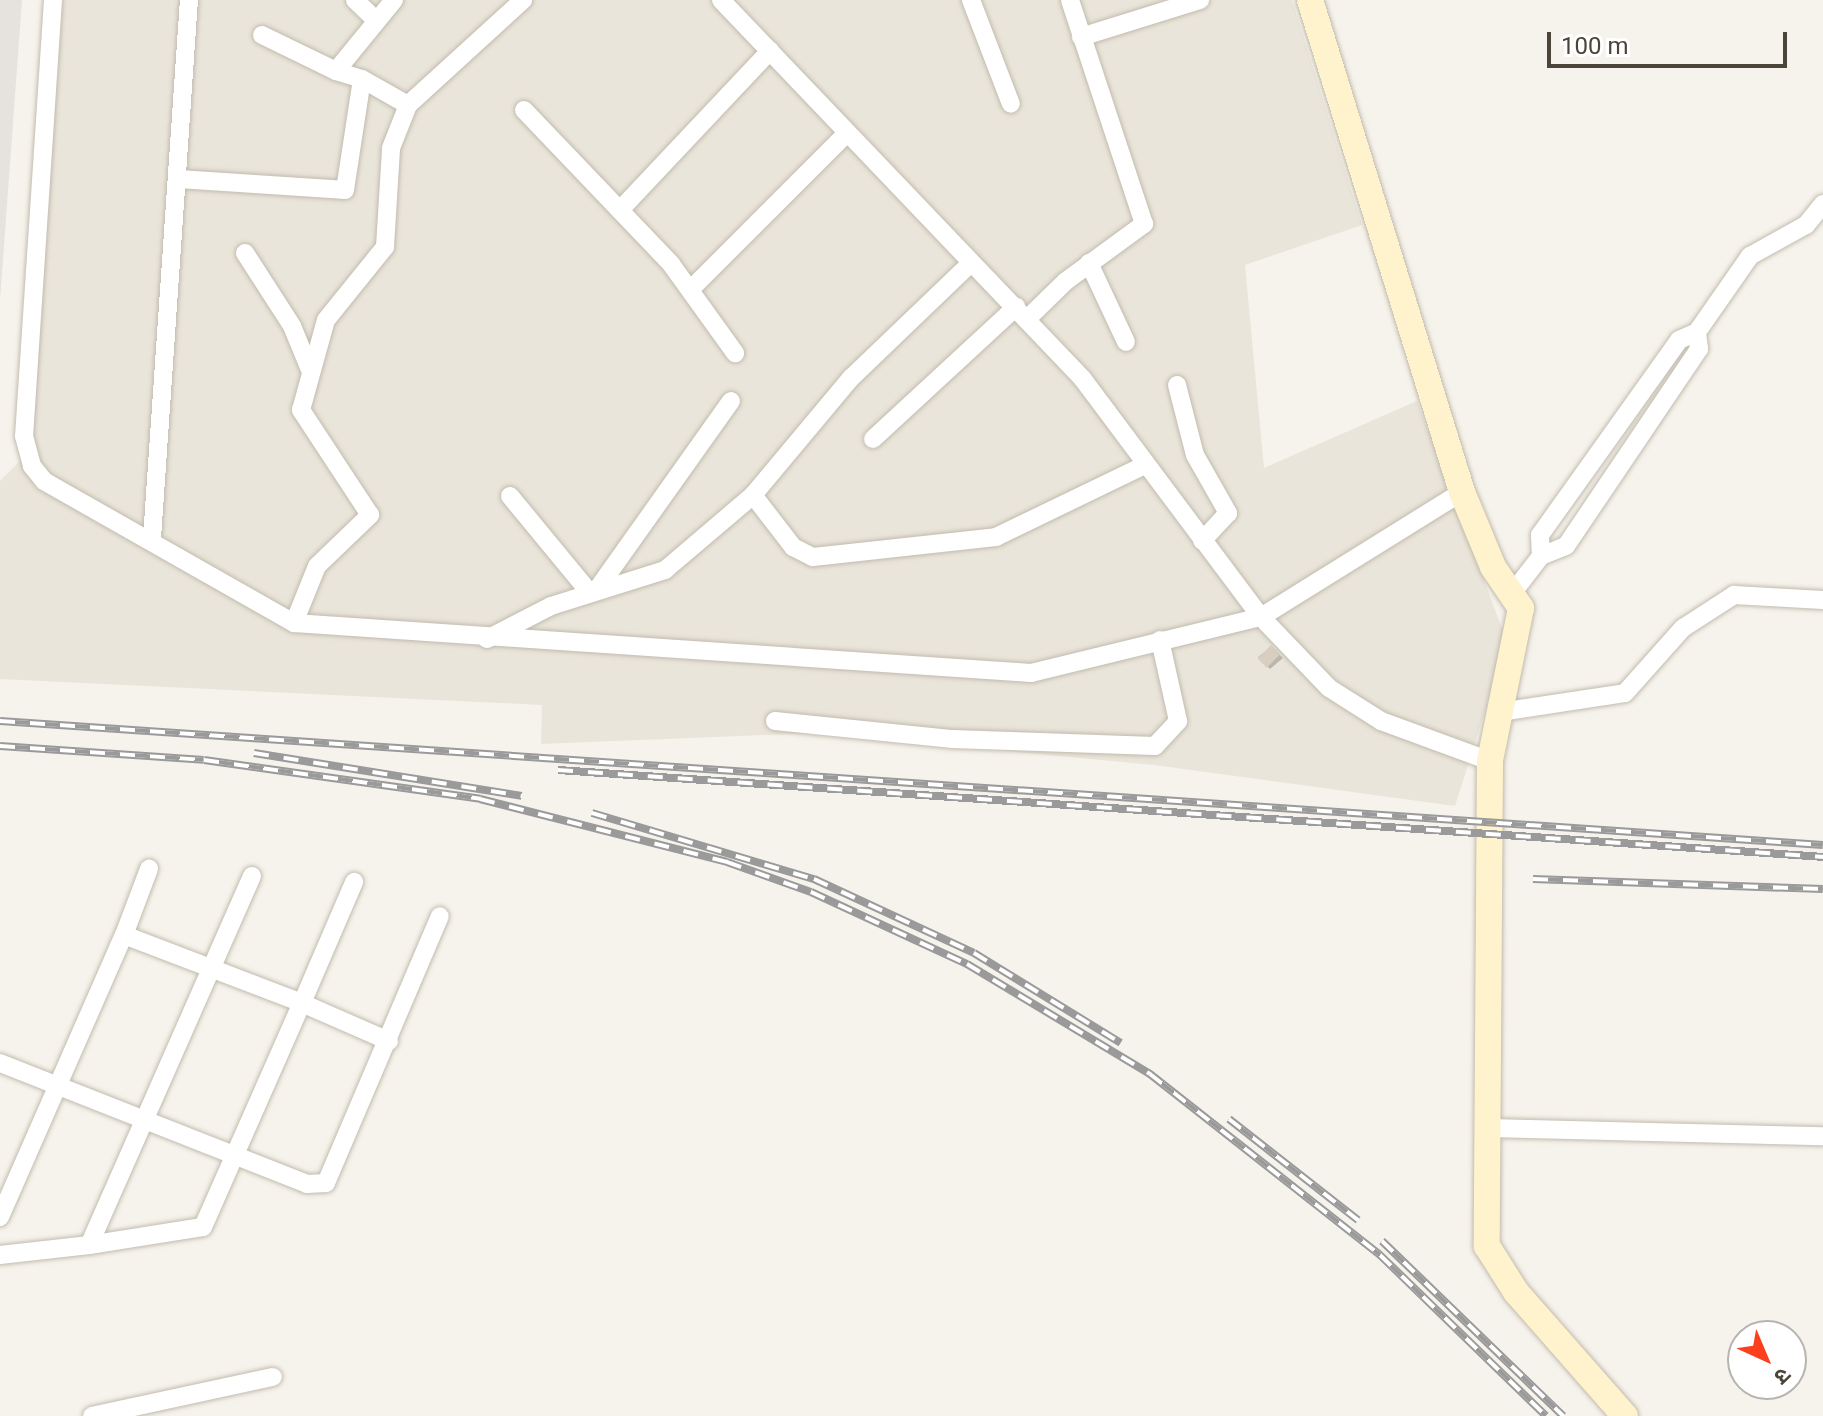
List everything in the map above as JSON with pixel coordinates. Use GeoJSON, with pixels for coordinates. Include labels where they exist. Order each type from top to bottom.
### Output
{"type":"FeatureCollection","features":[{"type":"Feature","properties":{"kind":"street"},"geometry":{"type":"LineString","coordinates":[[53,0],[27,453],[44,481],[152,538],[294,623],[990,675],[1072,666],[1160,640],[1261,617],[1462,492]]}},
{"type":"Feature","properties":{"kind":"street"},"geometry":{"type":"LineString","coordinates":[[152,538],[180,179],[189,0]]}},
{"type":"Feature","properties":{"kind":"street"},"geometry":{"type":"LineString","coordinates":[[355,0],[376,20]]}},
{"type":"Feature","properties":{"kind":"street"},"geometry":{"type":"LineString","coordinates":[[336,71],[394,0]]}},
{"type":"Feature","properties":{"kind":"street"},"geometry":{"type":"LineString","coordinates":[[294,623],[317,566],[370,515],[305,421],[311,372],[332,309],[385,247],[391,148],[408,105],[523,0]]}},
{"type":"Feature","properties":{"kind":"street"},"geometry":{"type":"LineString","coordinates":[[721,0],[845,135],[1021,313],[1145,465],[1261,617],[1329,688],[1381,721],[1490,761]]}},
{"type":"Feature","properties":{"kind":"street"},"geometry":{"type":"LineString","coordinates":[[971,0],[1011,104]]}},
{"type":"Feature","properties":{"kind":"street"},"geometry":{"type":"LineString","coordinates":[[873,439],[1021,313],[1144,224],[1070,0]]}},
{"type":"Feature","properties":{"kind":"street"},"geometry":{"type":"LineString","coordinates":[[1081,37],[1200,0]]}},
{"type":"Feature","properties":{"kind":"street"},"geometry":{"type":"LineString","coordinates":[[1310,0],[1462,492],[1493,567],[1514,591],[1519,637],[1490,761],[1487,1246],[1516,1292],[1625,1416]]}},
{"type":"Feature","properties":{"kind":"street"},"geometry":{"type":"LineString","coordinates":[[262,35],[336,71],[362,79],[408,105]]}},
{"type":"Feature","properties":{"kind":"street"},"geometry":{"type":"LineString","coordinates":[[620,210],[770,51]]}},
{"type":"Feature","properties":{"kind":"street"},"geometry":{"type":"LineString","coordinates":[[180,179],[345,190],[362,79]]}},
{"type":"Feature","properties":{"kind":"street"},"geometry":{"type":"LineString","coordinates":[[524,110],[691,289],[735,353]]}},
{"type":"Feature","properties":{"kind":"street"},"geometry":{"type":"LineString","coordinates":[[691,289],[845,135]]}},
{"type":"Feature","properties":{"kind":"street"},"geometry":{"type":"LineString","coordinates":[[1541,556],[1540,535],[1679,340],[1697,332],[1750,256],[1815,226],[1823,204]]}},
{"type":"Feature","properties":{"kind":"street"},"geometry":{"type":"LineString","coordinates":[[245,253],[292,326],[311,372]]}},
{"type":"Feature","properties":{"kind":"street"},"geometry":{"type":"LineString","coordinates":[[487,639],[521,618],[682,561],[753,495],[851,378],[971,263]]}},
{"type":"Feature","properties":{"kind":"street"},"geometry":{"type":"LineString","coordinates":[[1089,263],[1126,342]]}},
{"type":"Feature","properties":{"kind":"street"},"geometry":{"type":"LineString","coordinates":[[1514,591],[1541,556],[1566,546],[1699,349],[1697,332]]}},
{"type":"Feature","properties":{"kind":"street"},"geometry":{"type":"LineString","coordinates":[[1177,385],[1195,455],[1228,513],[1202,541]]}},
{"type":"Feature","properties":{"kind":"street"},"geometry":{"type":"LineString","coordinates":[[593,592],[731,401]]}},
{"type":"Feature","properties":{"kind":"street"},"geometry":{"type":"LineString","coordinates":[[753,495],[781,535],[813,557],[996,537],[1145,465]]}},
{"type":"Feature","properties":{"kind":"street"},"geometry":{"type":"LineString","coordinates":[[510,496],[593,592]]}},
{"type":"Feature","properties":{"kind":"street"},"geometry":{"type":"LineString","coordinates":[[1500,712],[1625,693],[1683,628],[1734,595],[1823,600]]}},
{"type":"Feature","properties":{"kind":"street"},"geometry":{"type":"LineString","coordinates":[[775,721],[953,739],[1155,746],[1178,721],[1160,640]]}},
{"type":"Feature","properties":{"kind":"street"},"geometry":{"type":"LineString","coordinates":[[0,1217],[52,1078],[124,935],[149,869]]}},
{"type":"Feature","properties":{"kind":"street"},"geometry":{"type":"LineString","coordinates":[[89,1245],[143,1116],[252,876]]}},
{"type":"Feature","properties":{"kind":"street"},"geometry":{"type":"LineString","coordinates":[[0,1255],[203,1227],[354,882]]}},
{"type":"Feature","properties":{"kind":"street"},"geometry":{"type":"LineString","coordinates":[[0,1063],[52,1078],[307,1184],[326,1183],[440,916]]}},
{"type":"Feature","properties":{"kind":"street"},"geometry":{"type":"LineString","coordinates":[[124,935],[302,1003],[389,1041]]}},
{"type":"Feature","properties":{"kind":"street"},"geometry":{"type":"LineString","coordinates":[[1488,1128],[1823,1136]]}},
{"type":"Feature","properties":{"kind":"street"},"geometry":{"type":"LineString","coordinates":[[92,1416],[273,1377]]}},
{"type":"Feature","properties":{"kind":"shaded area"},"geometry":{"type":"Polygon","coordinates":[[[0,0],[22,0],[0,300],[0,0]]]}},
{"type":"Feature","properties":{"kind":"shaded area"},"geometry":{"type":"Polygon","coordinates":[[[55,0],[1292,0],[1362,225],[1245,265],[1264,468],[1417,401],[1507,642],[1455,806],[1154,765],[817,733],[541,744],[542,705],[0,679],[0,481],[24,457],[55,0]]]}},
{"type":"Feature","properties":{"kind":"building"},"geometry":{"type":"Polygon","coordinates":[[[1271,645],[1280,654],[1267,668],[1258,658],[1271,645]]]}},
{"type":"Feature","properties":{"kind":"railway"},"geometry":{"type":"LineString","coordinates":[[0,721],[1823,845]]}},
{"type":"Feature","properties":{"kind":"railway"},"geometry":{"type":"LineString","coordinates":[[0,746],[204,760],[480,799],[727,862],[811,892],[967,964],[1150,1074],[1380,1255],[1546,1416]]}},
{"type":"Feature","properties":{"kind":"railway"},"geometry":{"type":"LineString","coordinates":[[254,753],[522,796]]}},
{"type":"Feature","properties":{"kind":"railway"},"geometry":{"type":"LineString","coordinates":[[558,770],[1823,857]]}},
{"type":"Feature","properties":{"kind":"railway"},"geometry":{"type":"LineString","coordinates":[[592,813],[814,879],[974,953],[1121,1043]]}},
{"type":"Feature","properties":{"kind":"railway"},"geometry":{"type":"LineString","coordinates":[[1533,879],[1823,889]]}},
{"type":"Feature","properties":{"kind":"railway"},"geometry":{"type":"LineString","coordinates":[[1229,1119],[1358,1220]]}},
{"type":"Feature","properties":{"kind":"railway"},"geometry":{"type":"LineString","coordinates":[[1382,1241],[1563,1416]]}}]}
